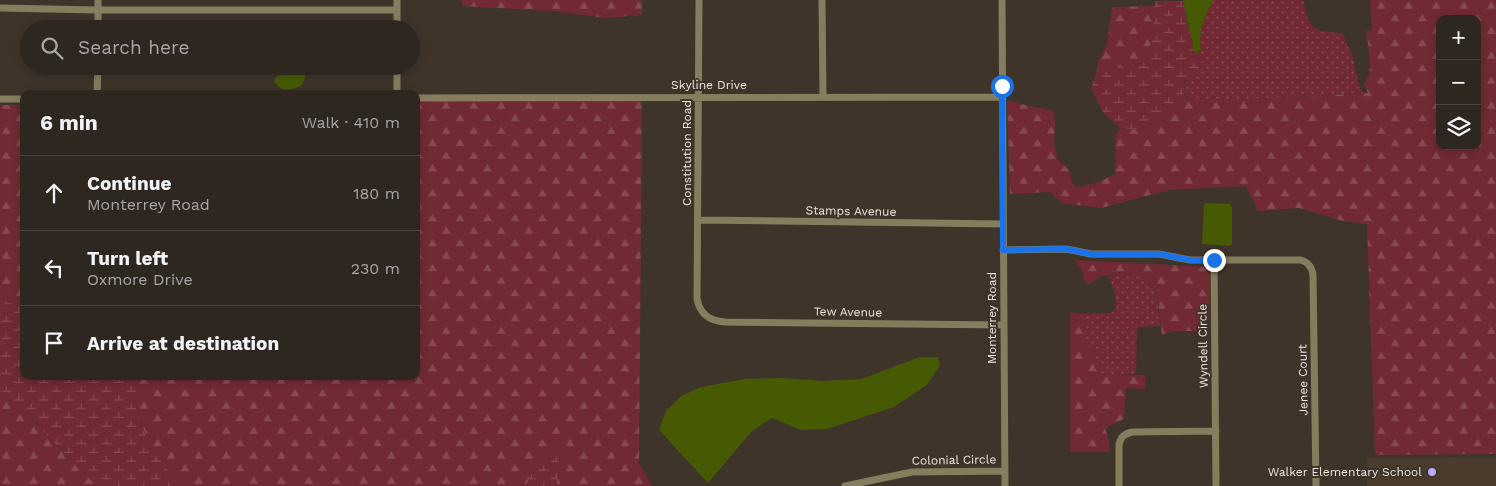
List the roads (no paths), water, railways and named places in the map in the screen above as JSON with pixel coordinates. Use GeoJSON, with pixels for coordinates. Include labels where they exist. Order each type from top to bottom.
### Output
{"type":"FeatureCollection","features":[{"type":"Feature","properties":{"kind":"street"},"geometry":{"type":"LineString","coordinates":[[98,0],[98,20]]}},
{"type":"Feature","properties":{"kind":"street"},"geometry":{"type":"LineString","coordinates":[[397,0],[397,20]]}},
{"type":"Feature","properties":{"kind":"street","name":"Constitution Road"},"geometry":{"type":"LineString","coordinates":[[699,0],[697,299],[699,306]]}},
{"type":"Feature","properties":{"kind":"street"},"geometry":{"type":"LineString","coordinates":[[822,0],[822,96]]}},
{"type":"Feature","properties":{"kind":"street","name":"Monterrey Road"},"geometry":{"type":"LineString","coordinates":[[1002,0],[1005,486]]}},
{"type":"Feature","properties":{"kind":"street"},"geometry":{"type":"LineString","coordinates":[[0,8],[98,10],[397,10]]}},
{"type":"Feature","properties":{"kind":"street"},"geometry":{"type":"LineString","coordinates":[[97,90],[98,75]]}},
{"type":"Feature","properties":{"kind":"street"},"geometry":{"type":"LineString","coordinates":[[397,75],[398,90]]}},
{"type":"Feature","properties":{"kind":"street","name":"Skyline Drive"},"geometry":{"type":"LineString","coordinates":[[420,98],[698,96],[1002,97]]}},
{"type":"Feature","properties":{"kind":"street"},"geometry":{"type":"LineString","coordinates":[[0,99],[20,99]]}},
{"type":"Feature","properties":{"kind":"street","name":"Stamps Avenue"},"geometry":{"type":"LineString","coordinates":[[698,220],[1003,224]]}},
{"type":"Feature","properties":{"kind":"street"},"geometry":{"type":"LineString","coordinates":[[1003,250],[1066,249],[1091,254],[1159,254],[1190,260],[1214,260]]}},
{"type":"Feature","properties":{"kind":"street","name":"Jenee Court"},"geometry":{"type":"LineString","coordinates":[[1214,260],[1301,260],[1311,267],[1313,275],[1316,486]]}},
{"type":"Feature","properties":{"kind":"street","name":"Wyndell Circle"},"geometry":{"type":"LineString","coordinates":[[1214,260],[1216,486]]}},
{"type":"Feature","properties":{"kind":"street","name":"Tew Avenue"},"geometry":{"type":"LineString","coordinates":[[699,306],[704,316],[718,322],[1003,325]]}},
{"type":"Feature","properties":{"kind":"street"},"geometry":{"type":"LineString","coordinates":[[1119,486],[1119,444],[1120,440],[1127,433],[1216,431]]}},
{"type":"Feature","properties":{"kind":"street","name":"Colonial Circle"},"geometry":{"type":"LineString","coordinates":[[845,486],[912,472],[1005,471]]}},
{"type":"Feature","properties":{"kind":"place","name":"Walker Elementary School"},"geometry":{"type":"Point","coordinates":[1432,472]}}]}
